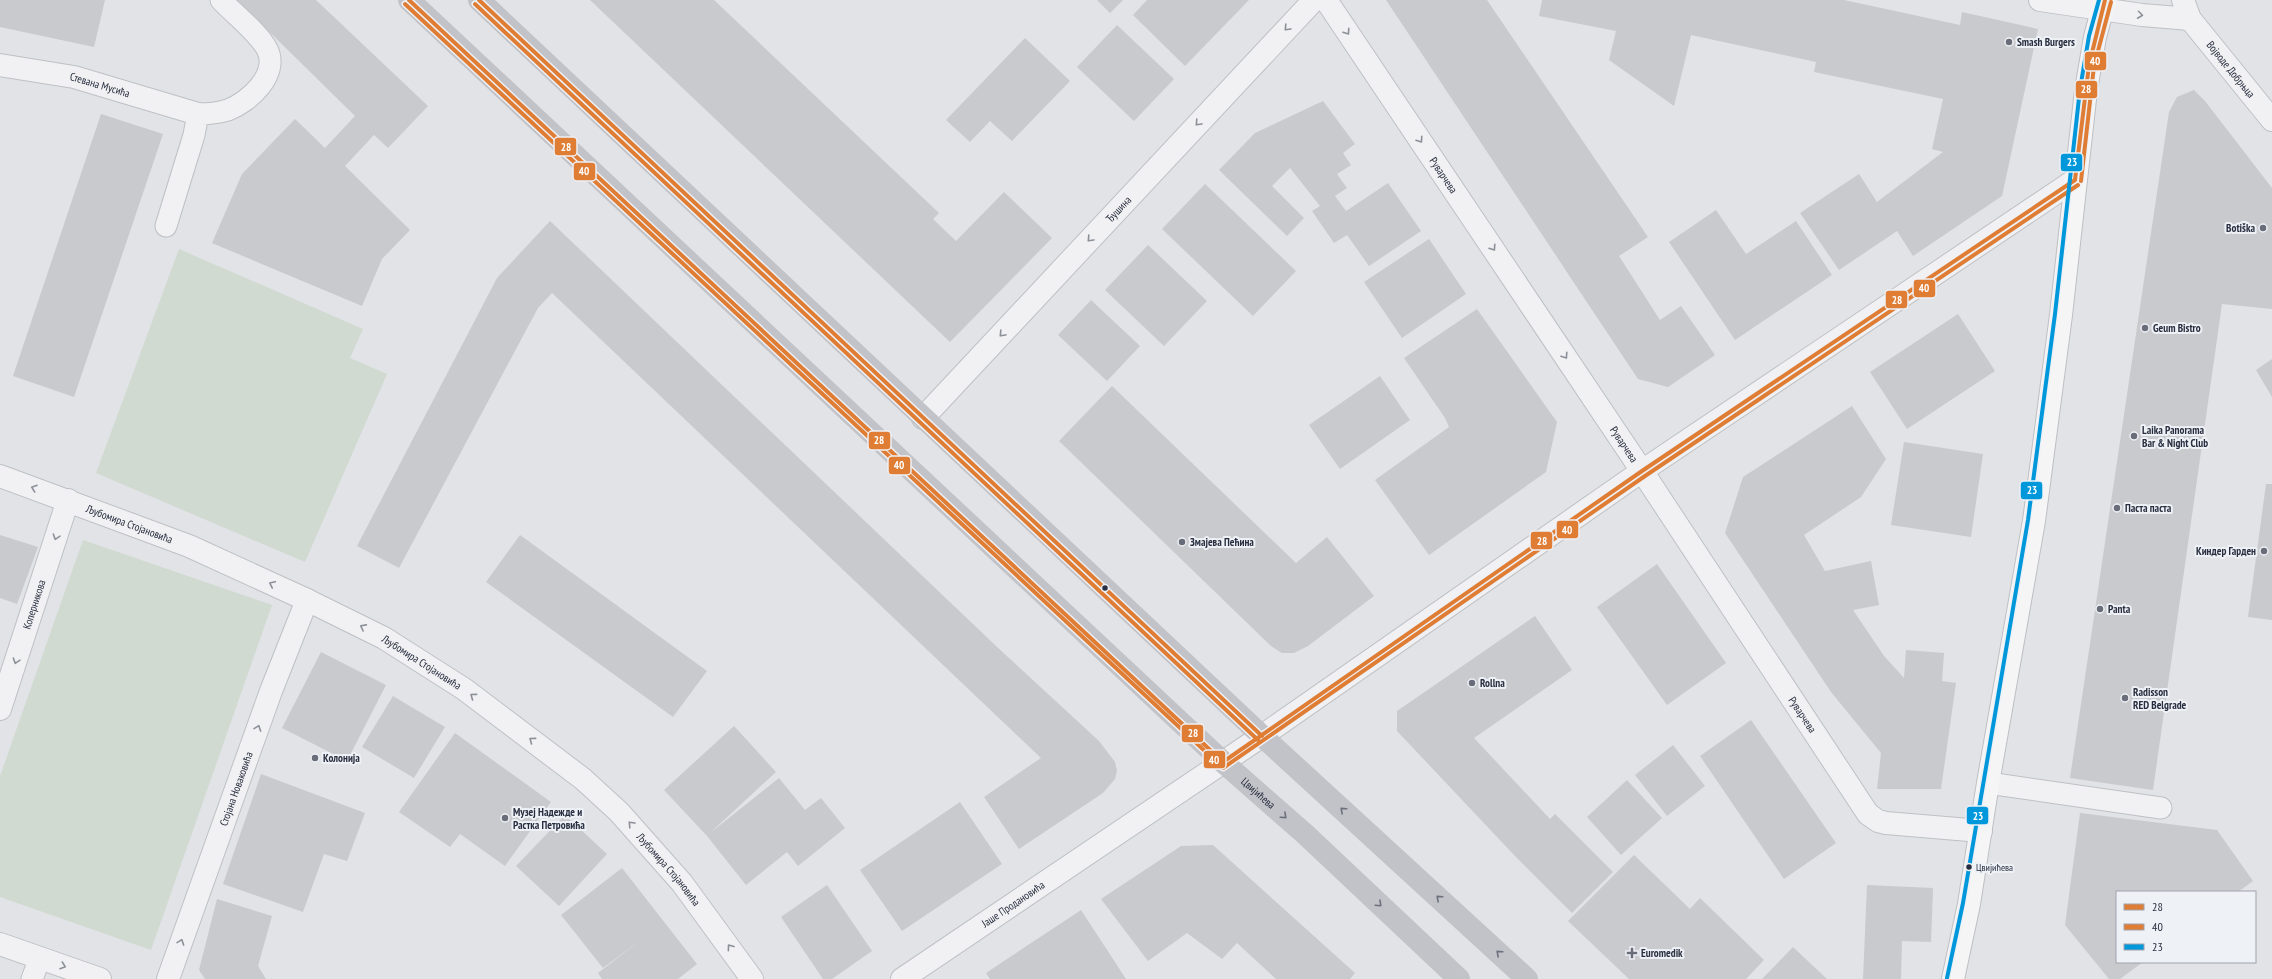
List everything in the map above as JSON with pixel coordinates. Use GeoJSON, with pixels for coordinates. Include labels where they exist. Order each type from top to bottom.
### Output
{"type":"FeatureCollection","features":[{"type":"Feature","properties":{"kind":"main road","name":"Цвијићева"},"geometry":{"type":"LineString","coordinates":[[409,0],[1223,762],[1310,840],[1459,979]]}},
{"type":"Feature","properties":{"kind":"main road"},"geometry":{"type":"LineString","coordinates":[[479,0],[1262,736],[1527,979]]}},
{"type":"Feature","properties":{"kind":"main road"},"geometry":{"type":"LineString","coordinates":[[1954,979],[1970,904],[1988,783],[2034,521],[2061,315],[2086,90],[2103,4]]}},
{"type":"Feature","properties":{"kind":"street","name":"Ђушина"},"geometry":{"type":"LineString","coordinates":[[923,418],[1314,0]]}},
{"type":"Feature","properties":{"kind":"street","name":"Руварчева"},"geometry":{"type":"LineString","coordinates":[[1326,0],[1642,471],[1868,814],[1878,821],[1886,823],[1981,831]]}},
{"type":"Feature","properties":{"kind":"street","name":"Војводе Добрњца"},"geometry":{"type":"LineString","coordinates":[[2040,0],[2186,10],[2272,120]]}},
{"type":"Feature","properties":{"kind":"street","name":"Стевана Мусића"},"geometry":{"type":"LineString","coordinates":[[0,65],[74,77],[198,114]]}},
{"type":"Feature","properties":{"kind":"street","name":"Јаше Продановића"},"geometry":{"type":"LineString","coordinates":[[902,979],[1262,736],[1642,471],[2076,180]]}},
{"type":"Feature","properties":{"kind":"street","name":"Љубомира Стојановића"},"geometry":{"type":"LineString","coordinates":[[0,476],[189,546],[307,600],[384,638],[464,689],[583,779],[619,812],[651,846],[686,888],[752,979]]}},
{"type":"Feature","properties":{"kind":"street","name":"Коперникова"},"geometry":{"type":"LineString","coordinates":[[0,709],[68,500]]}},
{"type":"Feature","properties":{"kind":"street","name":"Стојана Новаковића"},"geometry":{"type":"LineString","coordinates":[[168,979],[271,691],[307,600]]}},
{"type":"Feature","properties":{"kind":"street"},"geometry":{"type":"LineString","coordinates":[[0,944],[100,979]]}},
{"type":"Feature","properties":{"kind":"lane"},"geometry":{"type":"LineString","coordinates":[[166,226],[194,135],[198,114],[218,112],[240,104],[261,85],[269,68],[269,58],[264,45],[221,0]]}},
{"type":"Feature","properties":{"kind":"lane"},"geometry":{"type":"LineString","coordinates":[[1988,783],[2161,808]]}},
{"type":"Feature","properties":{"kind":"lane"},"geometry":{"type":"LineString","coordinates":[[32,979],[40,958]]}},
{"type":"Feature","properties":{"kind":"shaded area"},"geometry":{"type":"Polygon","coordinates":[[[179,249],[363,329],[350,358],[387,374],[305,562],[96,473],[179,249]]]}},
{"type":"Feature","properties":{"kind":"shaded area"},"geometry":{"type":"Polygon","coordinates":[[[83,540],[272,605],[151,950],[0,897],[0,776],[83,540]]]}},
{"type":"Feature","properties":{"kind":"building"},"geometry":{"type":"Polygon","coordinates":[[[0,0],[105,0],[94,47],[0,27],[0,0]]]}},
{"type":"Feature","properties":{"kind":"building"},"geometry":{"type":"Polygon","coordinates":[[[237,0],[316,0],[428,106],[388,148],[374,135],[345,166],[410,230],[382,259],[362,306],[212,243],[242,174],[295,119],[325,148],[355,116],[237,0]]]}},
{"type":"Feature","properties":{"kind":"building"},"geometry":{"type":"Polygon","coordinates":[[[590,0],[714,0],[939,213],[933,219],[956,241],[1004,192],[1052,238],[950,342],[590,0]]]}},
{"type":"Feature","properties":{"kind":"building"},"geometry":{"type":"Polygon","coordinates":[[[1097,0],[1123,0],[1110,13],[1097,0]]]}},
{"type":"Feature","properties":{"kind":"building"},"geometry":{"type":"Polygon","coordinates":[[[1147,0],[1249,0],[1185,66],[1133,15],[1147,0]]]}},
{"type":"Feature","properties":{"kind":"building"},"geometry":{"type":"Polygon","coordinates":[[[1386,0],[1487,0],[1648,237],[1619,256],[1660,320],[1681,306],[1715,355],[1668,387],[1638,379],[1386,0]]]}},
{"type":"Feature","properties":{"kind":"building"},"geometry":{"type":"Polygon","coordinates":[[[1542,0],[1844,0],[1960,25],[1962,12],[2038,29],[2002,196],[1913,256],[1897,231],[1839,270],[1800,213],[1859,174],[1877,202],[1943,152],[1932,149],[1943,99],[1814,72],[1816,62],[1691,35],[1674,106],[1609,60],[1616,31],[1539,16],[1542,0]]]}},
{"type":"Feature","properties":{"kind":"building"},"geometry":{"type":"Polygon","coordinates":[[[1117,25],[1174,79],[1134,121],[1077,67],[1117,25]]]}},
{"type":"Feature","properties":{"kind":"building"},"geometry":{"type":"Polygon","coordinates":[[[1025,38],[1070,81],[1012,141],[990,121],[970,142],[946,120],[1025,38]]]}},
{"type":"Feature","properties":{"kind":"building"},"geometry":{"type":"Polygon","coordinates":[[[2194,90],[2205,101],[2272,188],[2272,309],[2222,304],[2153,790],[2070,778],[2169,112],[2177,97],[2194,90]]]}},
{"type":"Feature","properties":{"kind":"building"},"geometry":{"type":"Polygon","coordinates":[[[1323,101],[1355,144],[1343,153],[1351,165],[1337,174],[1347,188],[1335,196],[1346,211],[1388,183],[1421,231],[1369,266],[1347,235],[1334,243],[1312,211],[1320,206],[1290,168],[1272,186],[1304,218],[1287,236],[1219,170],[1255,133],[1323,101]]]}},
{"type":"Feature","properties":{"kind":"building"},"geometry":{"type":"Polygon","coordinates":[[[101,114],[163,134],[74,397],[13,376],[101,114]]]}},
{"type":"Feature","properties":{"kind":"building"},"geometry":{"type":"Polygon","coordinates":[[[1205,184],[1296,271],[1253,316],[1162,229],[1205,184]]]}},
{"type":"Feature","properties":{"kind":"building"},"geometry":{"type":"Polygon","coordinates":[[[1716,210],[1746,254],[1796,221],[1832,275],[1735,340],[1669,242],[1716,210]]]}},
{"type":"Feature","properties":{"kind":"building"},"geometry":{"type":"Polygon","coordinates":[[[550,221],[996,646],[1099,741],[1115,762],[1117,771],[1115,779],[1103,793],[1019,849],[984,797],[1041,758],[552,293],[538,308],[399,568],[357,546],[497,278],[550,221]]]}},
{"type":"Feature","properties":{"kind":"building"},"geometry":{"type":"Polygon","coordinates":[[[1429,239],[1466,294],[1402,338],[1364,282],[1429,239]]]}},
{"type":"Feature","properties":{"kind":"building"},"geometry":{"type":"Polygon","coordinates":[[[1148,245],[1207,301],[1164,346],[1105,290],[1148,245]]]}},
{"type":"Feature","properties":{"kind":"building"},"geometry":{"type":"Polygon","coordinates":[[[1091,300],[1140,346],[1107,381],[1058,335],[1091,300]]]}},
{"type":"Feature","properties":{"kind":"building"},"geometry":{"type":"Polygon","coordinates":[[[1477,309],[1557,422],[1546,472],[1429,555],[1375,480],[1449,427],[1445,418],[1404,358],[1477,309]]]}},
{"type":"Feature","properties":{"kind":"building"},"geometry":{"type":"Polygon","coordinates":[[[1958,314],[1995,371],[1907,429],[1870,372],[1958,314]]]}},
{"type":"Feature","properties":{"kind":"building"},"geometry":{"type":"Polygon","coordinates":[[[2272,359],[2272,397],[2256,370],[2272,359]]]}},
{"type":"Feature","properties":{"kind":"building"},"geometry":{"type":"Polygon","coordinates":[[[1380,376],[1410,420],[1340,469],[1309,425],[1380,376]]]}},
{"type":"Feature","properties":{"kind":"building"},"geometry":{"type":"Polygon","coordinates":[[[1112,386],[1296,563],[1327,537],[1374,596],[1308,646],[1294,653],[1282,653],[1271,646],[1059,441],[1112,386]]]}},
{"type":"Feature","properties":{"kind":"building"},"geometry":{"type":"Polygon","coordinates":[[[1852,406],[1886,459],[1861,497],[1804,535],[1825,571],[1871,561],[1879,605],[1853,610],[1884,656],[1904,678],[1906,650],[1944,653],[1942,681],[1956,683],[1941,789],[1877,789],[1881,753],[1831,692],[1725,533],[1743,477],[1852,406]]]}},
{"type":"Feature","properties":{"kind":"building"},"geometry":{"type":"Polygon","coordinates":[[[1904,442],[1983,454],[1971,537],[1891,525],[1904,442]]]}},
{"type":"Feature","properties":{"kind":"building","name":"Киндер Гарден"},"geometry":{"type":"Polygon","coordinates":[[[2266,484],[2272,484],[2272,620],[2248,617],[2266,484]]]}},
{"type":"Feature","properties":{"kind":"building"},"geometry":{"type":"Polygon","coordinates":[[[0,535],[38,547],[17,604],[0,598],[0,535]]]}},
{"type":"Feature","properties":{"kind":"building"},"geometry":{"type":"Polygon","coordinates":[[[520,535],[707,671],[673,717],[486,582],[520,535]]]}},
{"type":"Feature","properties":{"kind":"building"},"geometry":{"type":"Polygon","coordinates":[[[1657,564],[1726,663],[1667,705],[1597,607],[1657,564]]]}},
{"type":"Feature","properties":{"kind":"building"},"geometry":{"type":"Polygon","coordinates":[[[1535,616],[1572,670],[1474,738],[1550,819],[1555,814],[1613,872],[1572,913],[1514,855],[1397,731],[1397,711],[1535,616]]]}},
{"type":"Feature","properties":{"kind":"building"},"geometry":{"type":"Polygon","coordinates":[[[321,652],[386,685],[347,761],[282,728],[321,652]]]}},
{"type":"Feature","properties":{"kind":"building"},"geometry":{"type":"Polygon","coordinates":[[[393,696],[445,727],[414,778],[362,747],[393,696]]]}},
{"type":"Feature","properties":{"kind":"building"},"geometry":{"type":"Polygon","coordinates":[[[1751,720],[1836,843],[1784,879],[1700,756],[1751,720]]]}},
{"type":"Feature","properties":{"kind":"building"},"geometry":{"type":"Polygon","coordinates":[[[734,726],[776,772],[710,833],[779,778],[805,810],[821,798],[845,828],[798,866],[787,852],[746,885],[707,836],[664,790],[734,726]]]}},
{"type":"Feature","properties":{"kind":"building"},"geometry":{"type":"Polygon","coordinates":[[[455,733],[551,802],[505,866],[460,834],[450,847],[399,812],[455,733]]]}},
{"type":"Feature","properties":{"kind":"building"},"geometry":{"type":"Polygon","coordinates":[[[1673,745],[1705,786],[1667,816],[1635,775],[1673,745]]]}},
{"type":"Feature","properties":{"kind":"building"},"geometry":{"type":"Polygon","coordinates":[[[261,774],[365,813],[347,861],[324,854],[303,912],[223,884],[261,774]]]}},
{"type":"Feature","properties":{"kind":"building"},"geometry":{"type":"Polygon","coordinates":[[[1627,780],[1662,818],[1621,855],[1587,817],[1627,780]]]}},
{"type":"Feature","properties":{"kind":"building"},"geometry":{"type":"Polygon","coordinates":[[[960,802],[1002,864],[902,931],[860,870],[960,802]]]}},
{"type":"Feature","properties":{"kind":"building"},"geometry":{"type":"Polygon","coordinates":[[[2080,813],[2217,830],[2253,881],[2239,891],[2116,891],[2116,963],[2142,963],[2120,979],[2109,979],[2065,925],[2080,813]]]}},
{"type":"Feature","properties":{"kind":"building"},"geometry":{"type":"Polygon","coordinates":[[[565,815],[607,854],[559,906],[516,866],[565,815]]]}},
{"type":"Feature","properties":{"kind":"building"},"geometry":{"type":"Polygon","coordinates":[[[1213,845],[1355,973],[1350,979],[1276,979],[1237,943],[1222,959],[1187,933],[1148,961],[1101,899],[1181,846],[1213,845]]]}},
{"type":"Feature","properties":{"kind":"building"},"geometry":{"type":"Polygon","coordinates":[[[1634,855],[1690,909],[1700,898],[1764,960],[1746,979],[1629,979],[1568,921],[1634,855]]]}},
{"type":"Feature","properties":{"kind":"building"},"geometry":{"type":"Polygon","coordinates":[[[622,868],[697,964],[678,979],[602,979],[598,973],[642,939],[603,968],[561,915],[622,868]]]}},
{"type":"Feature","properties":{"kind":"building"},"geometry":{"type":"Polygon","coordinates":[[[827,885],[872,951],[832,979],[823,979],[781,917],[827,885]]]}},
{"type":"Feature","properties":{"kind":"building"},"geometry":{"type":"Polygon","coordinates":[[[1867,885],[1933,888],[1931,942],[1902,941],[1901,979],[1863,979],[1867,885]]]}},
{"type":"Feature","properties":{"kind":"building"},"geometry":{"type":"Polygon","coordinates":[[[217,899],[272,916],[258,966],[266,979],[205,979],[199,970],[217,899]]]}},
{"type":"Feature","properties":{"kind":"building"},"geometry":{"type":"Polygon","coordinates":[[[1081,910],[1126,979],[990,979],[986,973],[1081,910]]]}},
{"type":"Feature","properties":{"kind":"building"},"geometry":{"type":"Polygon","coordinates":[[[1793,947],[1827,979],[1762,979],[1793,947]]]}},
{"type":"Feature","properties":{"kind":"transit line","name":"28"},"geometry":{"type":"LineString","coordinates":[[409,0],[1223,762],[1642,471],[2075,180]]}},
{"type":"Feature","properties":{"kind":"transit line","name":"28"},"geometry":{"type":"LineString","coordinates":[[479,0],[1262,736]]}},
{"type":"Feature","properties":{"kind":"transit line","name":"23"},"geometry":{"type":"LineString","coordinates":[[1947,978],[1963,903],[2028,520],[2055,314],[2080,89],[2089,36],[2099,0]]}},
{"type":"Feature","properties":{"kind":"transit line","name":"28"},"geometry":{"type":"LineString","coordinates":[[2075,180],[2089,65],[2105,0]]}},
{"type":"Feature","properties":{"kind":"transit line","name":"40"},"geometry":{"type":"LineString","coordinates":[[2081,181],[2094,66],[2111,2]]}},
{"type":"Feature","properties":{"kind":"transit line","name":"40"},"geometry":{"type":"LineString","coordinates":[[405,4],[1223,768],[1645,476],[2078,185]]}},
{"type":"Feature","properties":{"kind":"transit line","name":"40"},"geometry":{"type":"LineString","coordinates":[[475,4],[1258,740]]}},
{"type":"Feature","properties":{"kind":"place","name":"Smash Burgers"},"geometry":{"type":"Point","coordinates":[2009,42]}},
{"type":"Feature","properties":{"kind":"place","name":"Botiška"},"geometry":{"type":"Point","coordinates":[2263,228]}},
{"type":"Feature","properties":{"kind":"place","name":"Geum Bistro"},"geometry":{"type":"Point","coordinates":[2145,328]}},
{"type":"Feature","properties":{"kind":"place","name":"Laika Panorama Bar & Night Club"},"geometry":{"type":"Point","coordinates":[2134,436]}},
{"type":"Feature","properties":{"kind":"place","name":"Паста паста"},"geometry":{"type":"Point","coordinates":[2117,508]}},
{"type":"Feature","properties":{"kind":"place","name":"Змајева Пећина"},"geometry":{"type":"Point","coordinates":[1182,542]}},
{"type":"Feature","properties":{"kind":"place","name":"Киндер Гарден"},"geometry":{"type":"Point","coordinates":[2264,551]}},
{"type":"Feature","properties":{"kind":"place","name":"Panta"},"geometry":{"type":"Point","coordinates":[2100,609]}},
{"type":"Feature","properties":{"kind":"place","name":"Rollna"},"geometry":{"type":"Point","coordinates":[1472,683]}},
{"type":"Feature","properties":{"kind":"place","name":"Radisson RED Belgrade"},"geometry":{"type":"Point","coordinates":[2125,698]}},
{"type":"Feature","properties":{"kind":"place","name":"Колонија"},"geometry":{"type":"Point","coordinates":[315,758]}},
{"type":"Feature","properties":{"kind":"place","name":"Музеј Надежде и Растка Петровића"},"geometry":{"type":"Point","coordinates":[505,818]}},
{"type":"Feature","properties":{"kind":"place","name":"Цвијићева"},"geometry":{"type":"Point","coordinates":[1969,867]}},
{"type":"Feature","properties":{"kind":"place","name":"Euromedik"},"geometry":{"type":"Point","coordinates":[1632,953]}}]}
